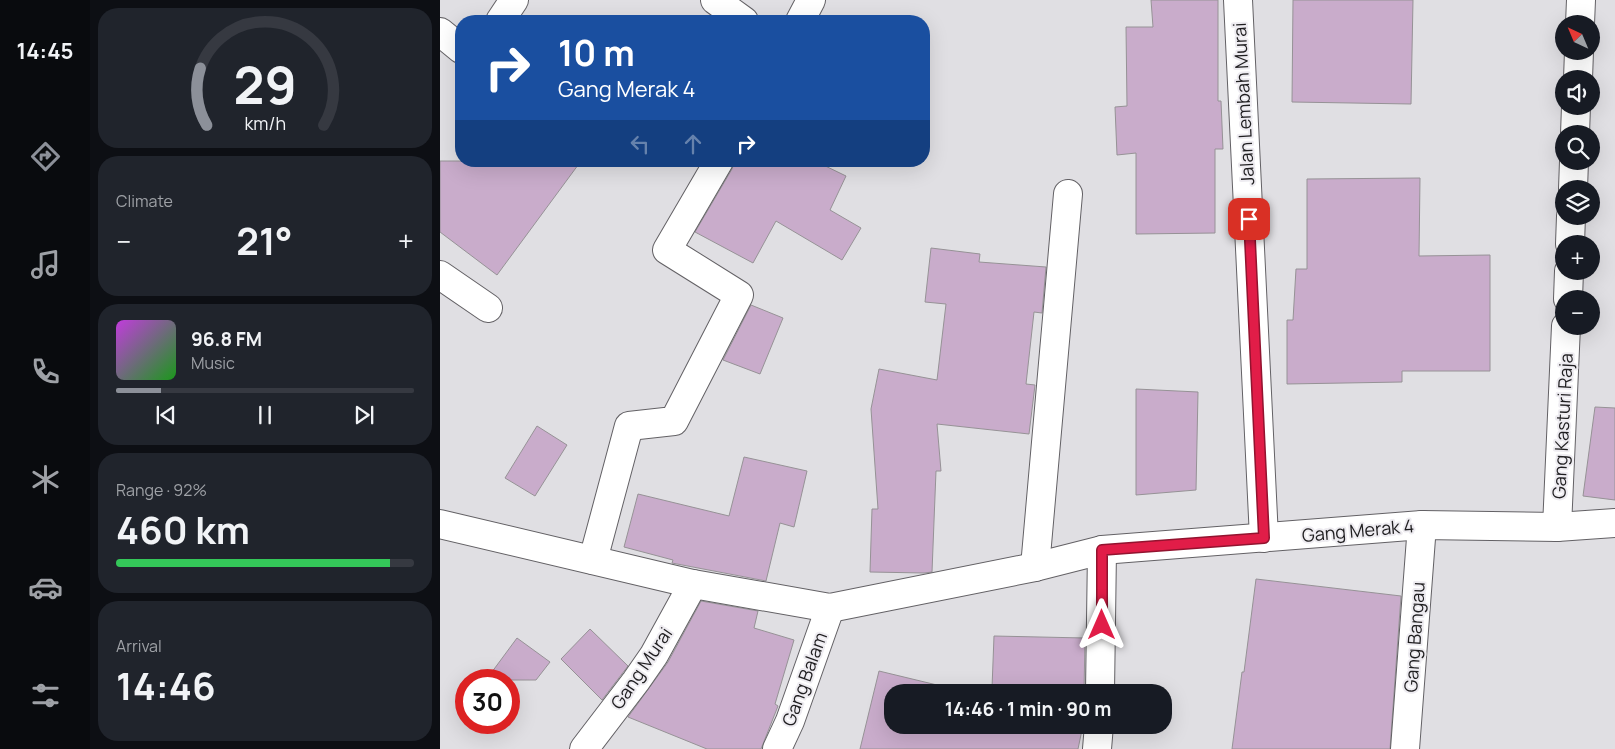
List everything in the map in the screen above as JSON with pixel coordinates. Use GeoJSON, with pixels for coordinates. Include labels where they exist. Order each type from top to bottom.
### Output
{"type":"FeatureCollection","features":[{"type":"Feature","properties":{"kind":"street"},"geometry":{"type":"LineString","coordinates":[[504,15],[514,0]]}},
{"type":"Feature","properties":{"kind":"street"},"geometry":{"type":"LineString","coordinates":[[715,0],[736,15]]}},
{"type":"Feature","properties":{"kind":"street"},"geometry":{"type":"LineString","coordinates":[[803,15],[811,0]]}},
{"type":"Feature","properties":{"kind":"street","name":"Jalan Lembah Murai"},"geometry":{"type":"LineString","coordinates":[[1238,0],[1264,538]]}},
{"type":"Feature","properties":{"kind":"street"},"geometry":{"type":"LineString","coordinates":[[1580,15],[1581,0]]}},
{"type":"Feature","properties":{"kind":"street"},"geometry":{"type":"LineString","coordinates":[[440,32],[455,44]]}},
{"type":"Feature","properties":{"kind":"street"},"geometry":{"type":"LineString","coordinates":[[593,560],[629,426],[674,421],[739,295],[667,250],[715,167]]}},
{"type":"Feature","properties":{"kind":"street"},"geometry":{"type":"LineString","coordinates":[[1035,567],[1068,194]]}},
{"type":"Feature","properties":{"kind":"street"},"geometry":{"type":"LineString","coordinates":[[440,275],[488,308]]}},
{"type":"Feature","properties":{"kind":"street","name":"Gang Kasturi Raja"},"geometry":{"type":"LineString","coordinates":[[1557,527],[1566,335]]}},
{"type":"Feature","properties":{"kind":"street","name":"Gang Merak 4"},"geometry":{"type":"LineString","coordinates":[[830,608],[1035,567],[1102,550],[1422,525],[1557,527],[1615,523]]}},
{"type":"Feature","properties":{"kind":"street"},"geometry":{"type":"LineString","coordinates":[[440,524],[693,584],[830,608]]}},
{"type":"Feature","properties":{"kind":"street","name":"Gang Bangau"},"geometry":{"type":"LineString","coordinates":[[1405,749],[1422,525]]}},
{"type":"Feature","properties":{"kind":"street"},"geometry":{"type":"LineString","coordinates":[[1100,684],[1102,550]]}},
{"type":"Feature","properties":{"kind":"street","name":"Gang Murai"},"geometry":{"type":"LineString","coordinates":[[584,749],[654,655],[693,584]]}},
{"type":"Feature","properties":{"kind":"street","name":"Gang Balam"},"geometry":{"type":"LineString","coordinates":[[777,749],[790,721],[830,608]]}},
{"type":"Feature","properties":{"kind":"street"},"geometry":{"type":"LineString","coordinates":[[1097,749],[1098,734]]}},
{"type":"Feature","properties":{"kind":"building"},"geometry":{"type":"Polygon","coordinates":[[[1151,0],[1218,0],[1218,101],[1221,101],[1223,149],[1215,149],[1215,233],[1136,234],[1136,153],[1117,155],[1115,107],[1127,106],[1126,27],[1153,27],[1151,0]]]}},
{"type":"Feature","properties":{"kind":"building"},"geometry":{"type":"Polygon","coordinates":[[[1293,0],[1413,0],[1411,104],[1292,102],[1293,0]]]}},
{"type":"Feature","properties":{"kind":"building"},"geometry":{"type":"Polygon","coordinates":[[[440,161],[455,161],[455,167],[577,167],[497,275],[440,232],[440,161]]]}},
{"type":"Feature","properties":{"kind":"building"},"geometry":{"type":"Polygon","coordinates":[[[733,167],[827,167],[846,176],[830,210],[861,228],[842,260],[776,221],[753,263],[695,232],[733,167]]]}},
{"type":"Feature","properties":{"kind":"building"},"geometry":{"type":"Polygon","coordinates":[[[1420,178],[1419,256],[1490,255],[1490,371],[1402,371],[1402,382],[1287,384],[1287,320],[1293,320],[1296,269],[1307,269],[1307,179],[1420,178]]]}},
{"type":"Feature","properties":{"kind":"building"},"geometry":{"type":"Polygon","coordinates":[[[931,248],[980,254],[979,262],[1046,267],[1042,313],[1034,312],[1026,384],[1035,385],[1029,434],[937,424],[941,471],[936,471],[932,572],[870,572],[872,509],[878,509],[871,409],[879,369],[937,380],[946,304],[925,302],[931,248]]]}},
{"type":"Feature","properties":{"kind":"building"},"geometry":{"type":"Polygon","coordinates":[[[751,305],[783,318],[760,374],[723,360],[751,305]]]}},
{"type":"Feature","properties":{"kind":"building"},"geometry":{"type":"Polygon","coordinates":[[[1136,389],[1198,392],[1196,490],[1136,495],[1136,389]]]}},
{"type":"Feature","properties":{"kind":"building"},"geometry":{"type":"Polygon","coordinates":[[[1595,407],[1615,408],[1615,500],[1583,496],[1595,407]]]}},
{"type":"Feature","properties":{"kind":"building"},"geometry":{"type":"Polygon","coordinates":[[[537,426],[567,445],[535,496],[505,478],[537,426]]]}},
{"type":"Feature","properties":{"kind":"building"},"geometry":{"type":"Polygon","coordinates":[[[744,457],[807,471],[794,527],[780,523],[766,581],[672,563],[673,560],[624,547],[638,494],[729,516],[744,457]]]}},
{"type":"Feature","properties":{"kind":"building"},"geometry":{"type":"Polygon","coordinates":[[[1256,579],[1401,596],[1390,749],[1232,749],[1256,579]]]}},
{"type":"Feature","properties":{"kind":"building"},"geometry":{"type":"Polygon","coordinates":[[[701,601],[758,611],[754,628],[794,640],[775,704],[778,706],[761,749],[707,749],[628,717],[668,662],[701,601]]]}},
{"type":"Feature","properties":{"kind":"building"},"geometry":{"type":"Polygon","coordinates":[[[590,629],[628,666],[602,700],[561,659],[590,629]]]}},
{"type":"Feature","properties":{"kind":"building"},"geometry":{"type":"Polygon","coordinates":[[[994,636],[1085,638],[1084,684],[992,684],[994,636]]]}},
{"type":"Feature","properties":{"kind":"building"},"geometry":{"type":"Polygon","coordinates":[[[517,638],[550,662],[536,680],[520,680],[520,669],[494,669],[517,638]]]}},
{"type":"Feature","properties":{"kind":"building"},"geometry":{"type":"Polygon","coordinates":[[[879,671],[933,684],[884,684],[884,734],[1081,734],[1078,749],[860,749],[879,671]]]}},
{"type":"Feature","properties":{"kind":"route"},"geometry":{"type":"LineString","coordinates":[[1102,625],[1102,550],[1264,538],[1249,219]]}}]}
